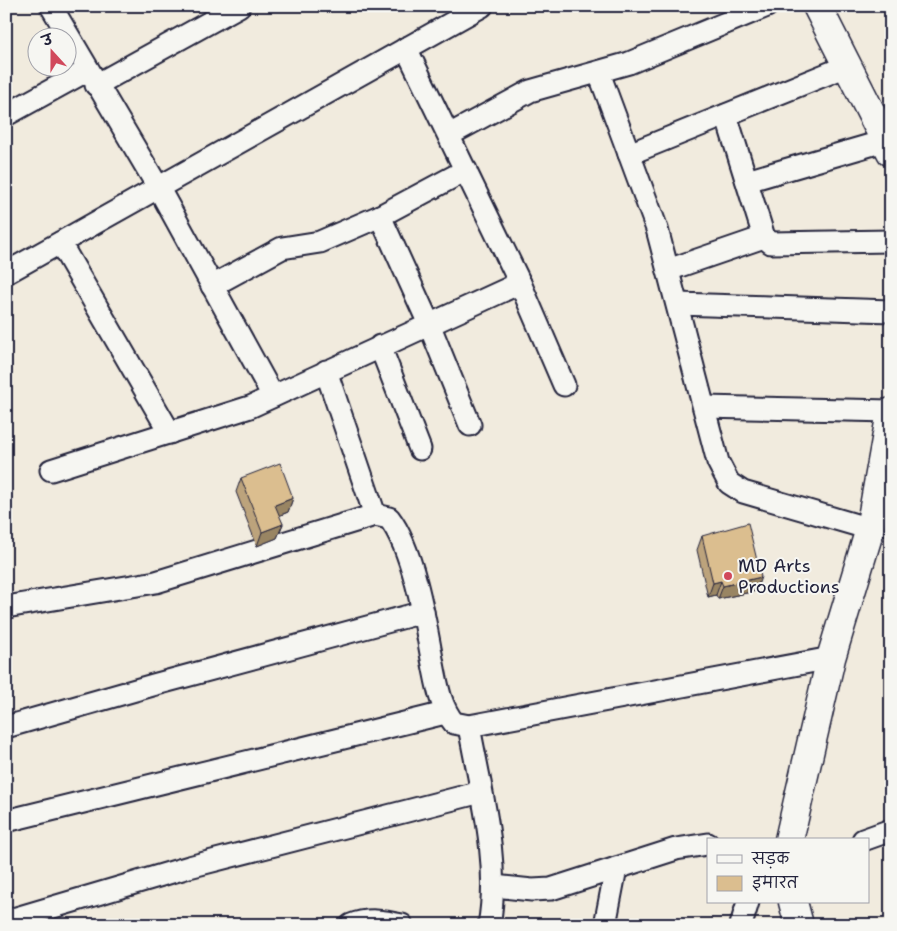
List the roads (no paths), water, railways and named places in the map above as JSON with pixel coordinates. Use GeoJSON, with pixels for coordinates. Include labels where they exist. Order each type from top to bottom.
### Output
{"type":"FeatureCollection","features":[{"type":"Feature","properties":{"kind":"main road"},"geometry":{"type":"LineString","coordinates":[[817,6],[889,144]]}},
{"type":"Feature","properties":{"kind":"main road"},"geometry":{"type":"LineString","coordinates":[[788,838],[831,658],[870,529],[891,412]]}},
{"type":"Feature","properties":{"kind":"main road"},"geometry":{"type":"LineString","coordinates":[[794,904],[799,925]]}},
{"type":"Feature","properties":{"kind":"street"},"geometry":{"type":"LineString","coordinates":[[51,6],[158,187],[273,396]]}},
{"type":"Feature","properties":{"kind":"street"},"geometry":{"type":"LineString","coordinates":[[6,114],[92,77],[239,6]]}},
{"type":"Feature","properties":{"kind":"street"},"geometry":{"type":"LineString","coordinates":[[449,135],[530,91],[629,63],[767,6]]}},
{"type":"Feature","properties":{"kind":"street"},"geometry":{"type":"LineString","coordinates":[[6,273],[476,8]]}},
{"type":"Feature","properties":{"kind":"street"},"geometry":{"type":"LineString","coordinates":[[406,48],[520,283],[564,385]]}},
{"type":"Feature","properties":{"kind":"street"},"geometry":{"type":"LineString","coordinates":[[629,154],[847,66]]}},
{"type":"Feature","properties":{"kind":"street"},"geometry":{"type":"LineString","coordinates":[[599,73],[657,230],[718,462],[729,483],[743,492],[870,529]]}},
{"type":"Feature","properties":{"kind":"street"},"geometry":{"type":"LineString","coordinates":[[726,115],[764,237],[771,243],[891,241]]}},
{"type":"Feature","properties":{"kind":"street"},"geometry":{"type":"LineString","coordinates":[[747,181],[889,144]]}},
{"type":"Feature","properties":{"kind":"street"},"geometry":{"type":"LineString","coordinates":[[212,286],[282,248],[320,242],[380,216],[466,170]]}},
{"type":"Feature","properties":{"kind":"street"},"geometry":{"type":"LineString","coordinates":[[380,216],[429,324],[470,425]]}},
{"type":"Feature","properties":{"kind":"street"},"geometry":{"type":"LineString","coordinates":[[668,270],[764,237]]}},
{"type":"Feature","properties":{"kind":"street"},"geometry":{"type":"LineString","coordinates":[[60,243],[170,433]]}},
{"type":"Feature","properties":{"kind":"street"},"geometry":{"type":"LineString","coordinates":[[51,470],[250,407],[326,370],[520,283]]}},
{"type":"Feature","properties":{"kind":"street"},"geometry":{"type":"LineString","coordinates":[[678,304],[891,311]]}},
{"type":"Feature","properties":{"kind":"street"},"geometry":{"type":"LineString","coordinates":[[380,346],[420,449]]}},
{"type":"Feature","properties":{"kind":"street"},"geometry":{"type":"LineString","coordinates":[[326,370],[375,514]]}},
{"type":"Feature","properties":{"kind":"street"},"geometry":{"type":"LineString","coordinates":[[704,406],[891,412]]}},
{"type":"Feature","properties":{"kind":"street"},"geometry":{"type":"LineString","coordinates":[[6,606],[156,582],[375,514],[389,518],[400,532],[423,612],[445,713],[454,723],[469,726],[831,658]]}},
{"type":"Feature","properties":{"kind":"street"},"geometry":{"type":"LineString","coordinates":[[6,727],[423,612]]}},
{"type":"Feature","properties":{"kind":"street"},"geometry":{"type":"LineString","coordinates":[[6,821],[445,713]]}},
{"type":"Feature","properties":{"kind":"street"},"geometry":{"type":"LineString","coordinates":[[469,726],[494,874],[489,925]]}},
{"type":"Feature","properties":{"kind":"street"},"geometry":{"type":"LineString","coordinates":[[6,921],[189,866],[481,792]]}},
{"type":"Feature","properties":{"kind":"street"},"geometry":{"type":"LineString","coordinates":[[869,838],[891,830]]}},
{"type":"Feature","properties":{"kind":"street"},"geometry":{"type":"LineString","coordinates":[[494,886],[532,890],[551,889],[676,849],[707,844]]}},
{"type":"Feature","properties":{"kind":"street"},"geometry":{"type":"LineString","coordinates":[[605,925],[616,868]]}},
{"type":"Feature","properties":{"kind":"street"},"geometry":{"type":"LineString","coordinates":[[741,925],[747,904]]}},
{"type":"Feature","properties":{"kind":"street"},"geometry":{"type":"LineString","coordinates":[[351,925],[361,921],[380,920],[402,925]]}},
{"type":"Feature","properties":{"kind":"place","name":"MD Arts Productions"},"geometry":{"type":"Point","coordinates":[728,576]}}]}
